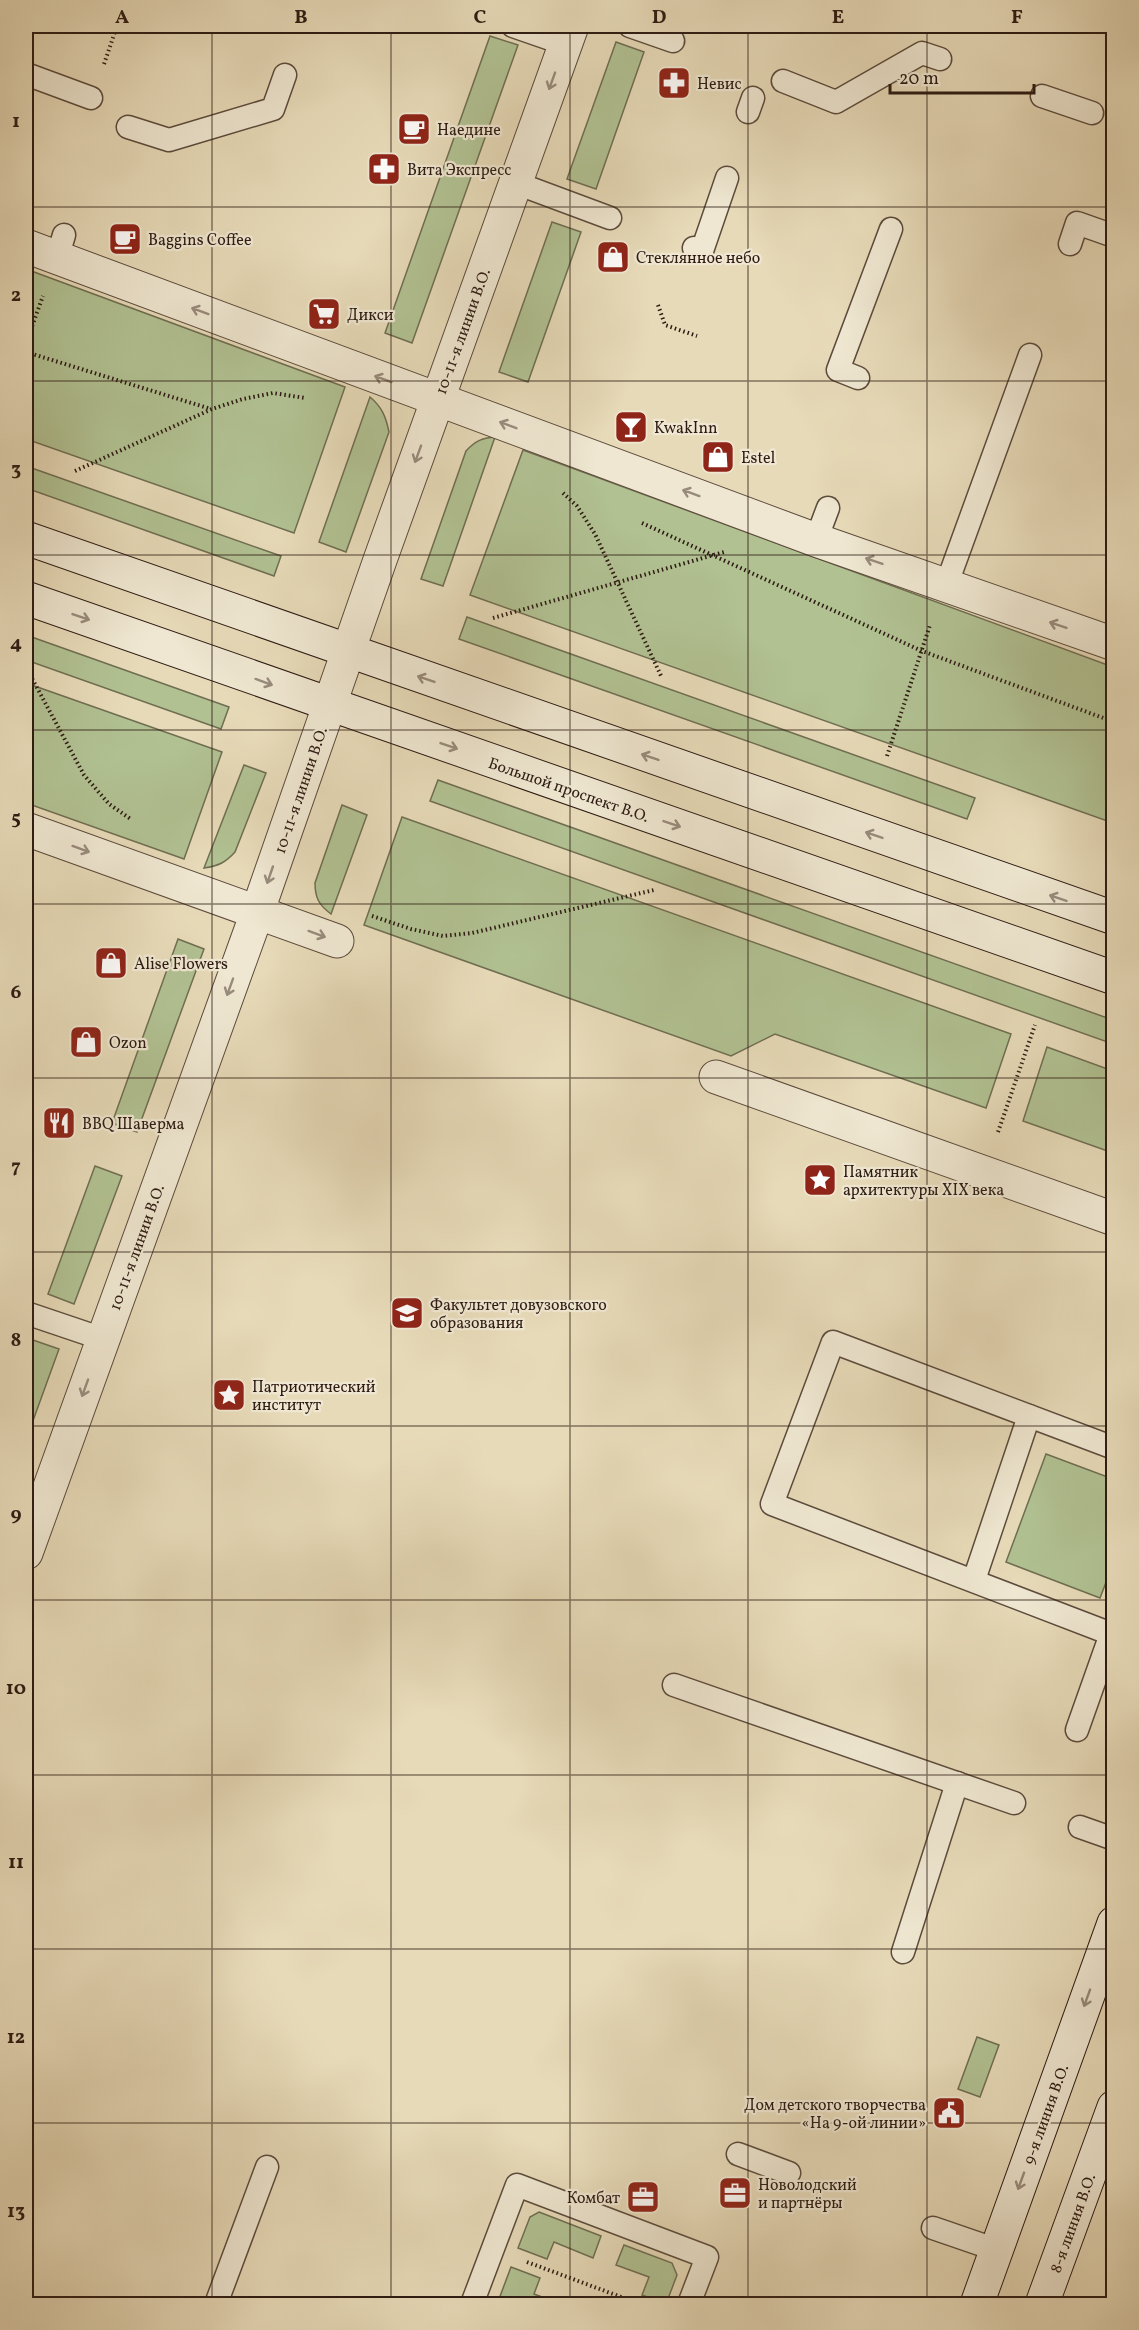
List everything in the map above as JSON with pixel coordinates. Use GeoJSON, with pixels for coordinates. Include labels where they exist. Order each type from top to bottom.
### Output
{"type":"FeatureCollection","features":[{"type":"Feature","properties":{"kind":"street","name":"10-11-я линии В.О."},"geometry":{"type":"LineString","coordinates":[[26,1548],[257,913],[569,35]]}},
{"type":"Feature","properties":{"kind":"street"},"geometry":{"type":"LineString","coordinates":[[26,246],[61,247],[438,399],[816,540],[1113,644]]}},
{"type":"Feature","properties":{"kind":"street"},"geometry":{"type":"LineString","coordinates":[[26,538],[1113,918]]}},
{"type":"Feature","properties":{"kind":"street","name":"Большой проспект В.О."},"geometry":{"type":"LineString","coordinates":[[26,598],[329,706],[1113,978]]}},
{"type":"Feature","properties":{"kind":"street"},"geometry":{"type":"LineString","coordinates":[[26,829],[337,941]]}},
{"type":"Feature","properties":{"kind":"street"},"geometry":{"type":"LineString","coordinates":[[716,1077],[1113,1219]]}},
{"type":"Feature","properties":{"kind":"street","name":"9-я линия В.О."},"geometry":{"type":"LineString","coordinates":[[977,2304],[1113,1923]]}},
{"type":"Feature","properties":{"kind":"street","name":"8-я линия В.О."},"geometry":{"type":"LineString","coordinates":[[1042,2304],[1113,2107]]}},
{"type":"Feature","properties":{"kind":"lane"},"geometry":{"type":"LineString","coordinates":[[513,26],[569,35]]}},
{"type":"Feature","properties":{"kind":"lane"},"geometry":{"type":"LineString","coordinates":[[630,26],[673,41]]}},
{"type":"Feature","properties":{"kind":"lane"},"geometry":{"type":"LineString","coordinates":[[783,81],[836,102],[922,53],[940,59]]}},
{"type":"Feature","properties":{"kind":"lane"},"geometry":{"type":"LineString","coordinates":[[26,74],[91,98]]}},
{"type":"Feature","properties":{"kind":"lane"},"geometry":{"type":"LineString","coordinates":[[128,127],[169,140],[273,109],[285,75]]}},
{"type":"Feature","properties":{"kind":"lane"},"geometry":{"type":"LineString","coordinates":[[1042,96],[1092,113]]}},
{"type":"Feature","properties":{"kind":"lane"},"geometry":{"type":"LineString","coordinates":[[694,248],[702,251],[727,178]]}},
{"type":"Feature","properties":{"kind":"lane"},"geometry":{"type":"LineString","coordinates":[[516,183],[610,218]]}},
{"type":"Feature","properties":{"kind":"lane"},"geometry":{"type":"LineString","coordinates":[[1070,244],[1077,223],[1113,236]]}},
{"type":"Feature","properties":{"kind":"lane"},"geometry":{"type":"LineString","coordinates":[[858,378],[838,370],[891,229]]}},
{"type":"Feature","properties":{"kind":"lane"},"geometry":{"type":"LineString","coordinates":[[946,586],[1030,355]]}},
{"type":"Feature","properties":{"kind":"lane"},"geometry":{"type":"LineString","coordinates":[[816,540],[828,508]]}},
{"type":"Feature","properties":{"kind":"lane"},"geometry":{"type":"LineString","coordinates":[[26,1313],[103,1339]]}},
{"type":"Feature","properties":{"kind":"lane"},"geometry":{"type":"LineString","coordinates":[[1077,1730],[1112,1634],[772,1503],[833,1342],[1113,1448]]}},
{"type":"Feature","properties":{"kind":"lane"},"geometry":{"type":"LineString","coordinates":[[974,1580],[1029,1416]]}},
{"type":"Feature","properties":{"kind":"lane"},"geometry":{"type":"LineString","coordinates":[[674,1685],[1014,1803]]}},
{"type":"Feature","properties":{"kind":"lane"},"geometry":{"type":"LineString","coordinates":[[903,1952],[957,1783]]}},
{"type":"Feature","properties":{"kind":"lane"},"geometry":{"type":"LineString","coordinates":[[1080,1827],[1113,1839]]}},
{"type":"Feature","properties":{"kind":"lane"},"geometry":{"type":"LineString","coordinates":[[738,2154],[789,2173]]}},
{"type":"Feature","properties":{"kind":"lane"},"geometry":{"type":"LineString","coordinates":[[216,2304],[267,2167]]}},
{"type":"Feature","properties":{"kind":"lane"},"geometry":{"type":"LineString","coordinates":[[472,2304],[517,2185],[707,2257],[689,2304]]}},
{"type":"Feature","properties":{"kind":"lane"},"geometry":{"type":"LineString","coordinates":[[933,2228],[997,2250]]}},
{"type":"Feature","properties":{"kind":"path"},"geometry":{"type":"LineString","coordinates":[[26,343],[61,247]]}},
{"type":"Feature","properties":{"kind":"path"},"geometry":{"type":"LineString","coordinates":[[658,305],[665,324],[697,336]]}},
{"type":"Feature","properties":{"kind":"path"},"geometry":{"type":"LineString","coordinates":[[26,352],[212,409]]}},
{"type":"Feature","properties":{"kind":"path"},"geometry":{"type":"LineString","coordinates":[[75,471],[212,409],[273,393],[313,400]]}},
{"type":"Feature","properties":{"kind":"path"},"geometry":{"type":"LineString","coordinates":[[573,492],[563,490],[577,506],[595,534],[662,678]]}},
{"type":"Feature","properties":{"kind":"path"},"geometry":{"type":"LineString","coordinates":[[641,523],[922,651],[1113,722]]}},
{"type":"Feature","properties":{"kind":"path"},"geometry":{"type":"LineString","coordinates":[[493,618],[733,549]]}},
{"type":"Feature","properties":{"kind":"path"},"geometry":{"type":"LineString","coordinates":[[887,756],[935,609],[946,586]]}},
{"type":"Feature","properties":{"kind":"path"},"geometry":{"type":"LineString","coordinates":[[28,671],[84,775],[109,804],[134,822]]}},
{"type":"Feature","properties":{"kind":"path"},"geometry":{"type":"LineString","coordinates":[[369,915],[411,929],[443,936],[472,933],[654,890]]}},
{"type":"Feature","properties":{"kind":"path"},"geometry":{"type":"LineString","coordinates":[[984,1173],[1035,1025]]}},
{"type":"Feature","properties":{"kind":"path"},"geometry":{"type":"LineString","coordinates":[[492,2249],[640,2304]]}},
{"type":"Feature","properties":{"kind":"green space"},"geometry":{"type":"Polygon","coordinates":[[[490,36],[518,45],[412,343],[385,333],[490,36]]]}},
{"type":"Feature","properties":{"kind":"green space"},"geometry":{"type":"Polygon","coordinates":[[[616,42],[644,52],[596,189],[567,179],[616,42]]]}},
{"type":"Feature","properties":{"kind":"green space"},"geometry":{"type":"Polygon","coordinates":[[[552,222],[581,232],[528,382],[499,372],[552,222]]]}},
{"type":"Feature","properties":{"kind":"green space"},"geometry":{"type":"Polygon","coordinates":[[[26,269],[345,387],[294,533],[26,439],[26,269]]]}},
{"type":"Feature","properties":{"kind":"green space"},"geometry":{"type":"Polygon","coordinates":[[[370,397],[383,413],[389,432],[346,552],[319,542],[370,397]]]}},
{"type":"Feature","properties":{"kind":"green space"},"geometry":{"type":"Polygon","coordinates":[[[495,437],[443,586],[421,579],[466,451],[479,441],[495,437]]]}},
{"type":"Feature","properties":{"kind":"green space"},"geometry":{"type":"Polygon","coordinates":[[[523,450],[1113,667],[1113,823],[470,595],[523,450]]]}},
{"type":"Feature","properties":{"kind":"green space"},"geometry":{"type":"Polygon","coordinates":[[[26,466],[281,556],[274,576],[26,488],[26,466]]]}},
{"type":"Feature","properties":{"kind":"green space"},"geometry":{"type":"Polygon","coordinates":[[[467,617],[975,798],[967,819],[459,639],[467,617]]]}},
{"type":"Feature","properties":{"kind":"green space"},"geometry":{"type":"Polygon","coordinates":[[[26,635],[229,707],[221,729],[26,660],[26,635]]]}},
{"type":"Feature","properties":{"kind":"green space"},"geometry":{"type":"Polygon","coordinates":[[[26,683],[222,752],[184,859],[26,803],[26,683]]]}},
{"type":"Feature","properties":{"kind":"green space"},"geometry":{"type":"Polygon","coordinates":[[[244,765],[266,773],[235,852],[222,863],[204,868],[244,765]]]}},
{"type":"Feature","properties":{"kind":"green space"},"geometry":{"type":"Polygon","coordinates":[[[438,780],[1113,1020],[1113,1044],[430,801],[438,780]]]}},
{"type":"Feature","properties":{"kind":"green space"},"geometry":{"type":"Polygon","coordinates":[[[342,805],[367,815],[331,914],[318,901],[315,883],[342,805]]]}},
{"type":"Feature","properties":{"kind":"green space"},"geometry":{"type":"Polygon","coordinates":[[[402,817],[1011,1034],[986,1108],[775,1034],[731,1056],[364,925],[402,817]]]}},
{"type":"Feature","properties":{"kind":"green space"},"geometry":{"type":"Polygon","coordinates":[[[178,939],[204,949],[137,1132],[112,1123],[178,939]]]}},
{"type":"Feature","properties":{"kind":"green space"},"geometry":{"type":"Polygon","coordinates":[[[1047,1047],[1113,1071],[1113,1153],[1023,1121],[1047,1047]]]}},
{"type":"Feature","properties":{"kind":"green space"},"geometry":{"type":"Polygon","coordinates":[[[95,1166],[122,1176],[74,1304],[48,1294],[95,1166]]]}},
{"type":"Feature","properties":{"kind":"green space"},"geometry":{"type":"Polygon","coordinates":[[[30,1339],[59,1349],[26,1440],[26,1352],[30,1339]]]}},
{"type":"Feature","properties":{"kind":"green space"},"geometry":{"type":"Polygon","coordinates":[[[1046,1454],[1113,1479],[1113,1564],[1100,1598],[1006,1562],[1046,1454]]]}},
{"type":"Feature","properties":{"kind":"green space"},"geometry":{"type":"Polygon","coordinates":[[[977,2037],[999,2045],[980,2097],[958,2089],[977,2037]]]}},
{"type":"Feature","properties":{"kind":"green space"},"geometry":{"type":"Polygon","coordinates":[[[539,2212],[601,2236],[593,2258],[554,2242],[547,2259],[518,2248],[530,2217],[539,2212]]]}},
{"type":"Feature","properties":{"kind":"green space"},"geometry":{"type":"Polygon","coordinates":[[[624,2245],[672,2263],[677,2275],[666,2304],[642,2295],[649,2277],[616,2265],[624,2245]]]}},
{"type":"Feature","properties":{"kind":"green space"},"geometry":{"type":"Polygon","coordinates":[[[511,2267],[540,2278],[534,2294],[561,2304],[501,2304],[499,2299],[511,2267]]]}},
{"type":"Feature","properties":{"kind":"place","name":"Невис"},"geometry":{"type":"Point","coordinates":[674,83]}},
{"type":"Feature","properties":{"kind":"place","name":"Наедине"},"geometry":{"type":"Point","coordinates":[414,129]}},
{"type":"Feature","properties":{"kind":"place","name":"Вита Экспресс"},"geometry":{"type":"Point","coordinates":[384,169]}},
{"type":"Feature","properties":{"kind":"place","name":"Baggins Coffee"},"geometry":{"type":"Point","coordinates":[125,239]}},
{"type":"Feature","properties":{"kind":"place","name":"Стеклянное небо"},"geometry":{"type":"Point","coordinates":[613,257]}},
{"type":"Feature","properties":{"kind":"place","name":"Дикси"},"geometry":{"type":"Point","coordinates":[324,314]}},
{"type":"Feature","properties":{"kind":"place","name":"KwakInn"},"geometry":{"type":"Point","coordinates":[631,427]}},
{"type":"Feature","properties":{"kind":"place","name":"Estel"},"geometry":{"type":"Point","coordinates":[718,457]}},
{"type":"Feature","properties":{"kind":"place","name":"Alise Flowers"},"geometry":{"type":"Point","coordinates":[111,963]}},
{"type":"Feature","properties":{"kind":"place","name":"Ozon"},"geometry":{"type":"Point","coordinates":[86,1042]}},
{"type":"Feature","properties":{"kind":"place","name":"BBQ Шаверма"},"geometry":{"type":"Point","coordinates":[59,1123]}},
{"type":"Feature","properties":{"kind":"place","name":"Памятник архитектуры XIX века"},"geometry":{"type":"Point","coordinates":[820,1180]}},
{"type":"Feature","properties":{"kind":"place","name":"Факультет довузовского образования"},"geometry":{"type":"Point","coordinates":[407,1313]}},
{"type":"Feature","properties":{"kind":"place","name":"Патриотический институт"},"geometry":{"type":"Point","coordinates":[229,1395]}},
{"type":"Feature","properties":{"kind":"place","name":"Дом детского творчества «На 9-ой линии»"},"geometry":{"type":"Point","coordinates":[949,2113]}},
{"type":"Feature","properties":{"kind":"place","name":"Новолодский и партнёры"},"geometry":{"type":"Point","coordinates":[735,2193]}},
{"type":"Feature","properties":{"kind":"place","name":"Комбат"},"geometry":{"type":"Point","coordinates":[643,2197]}}]}
